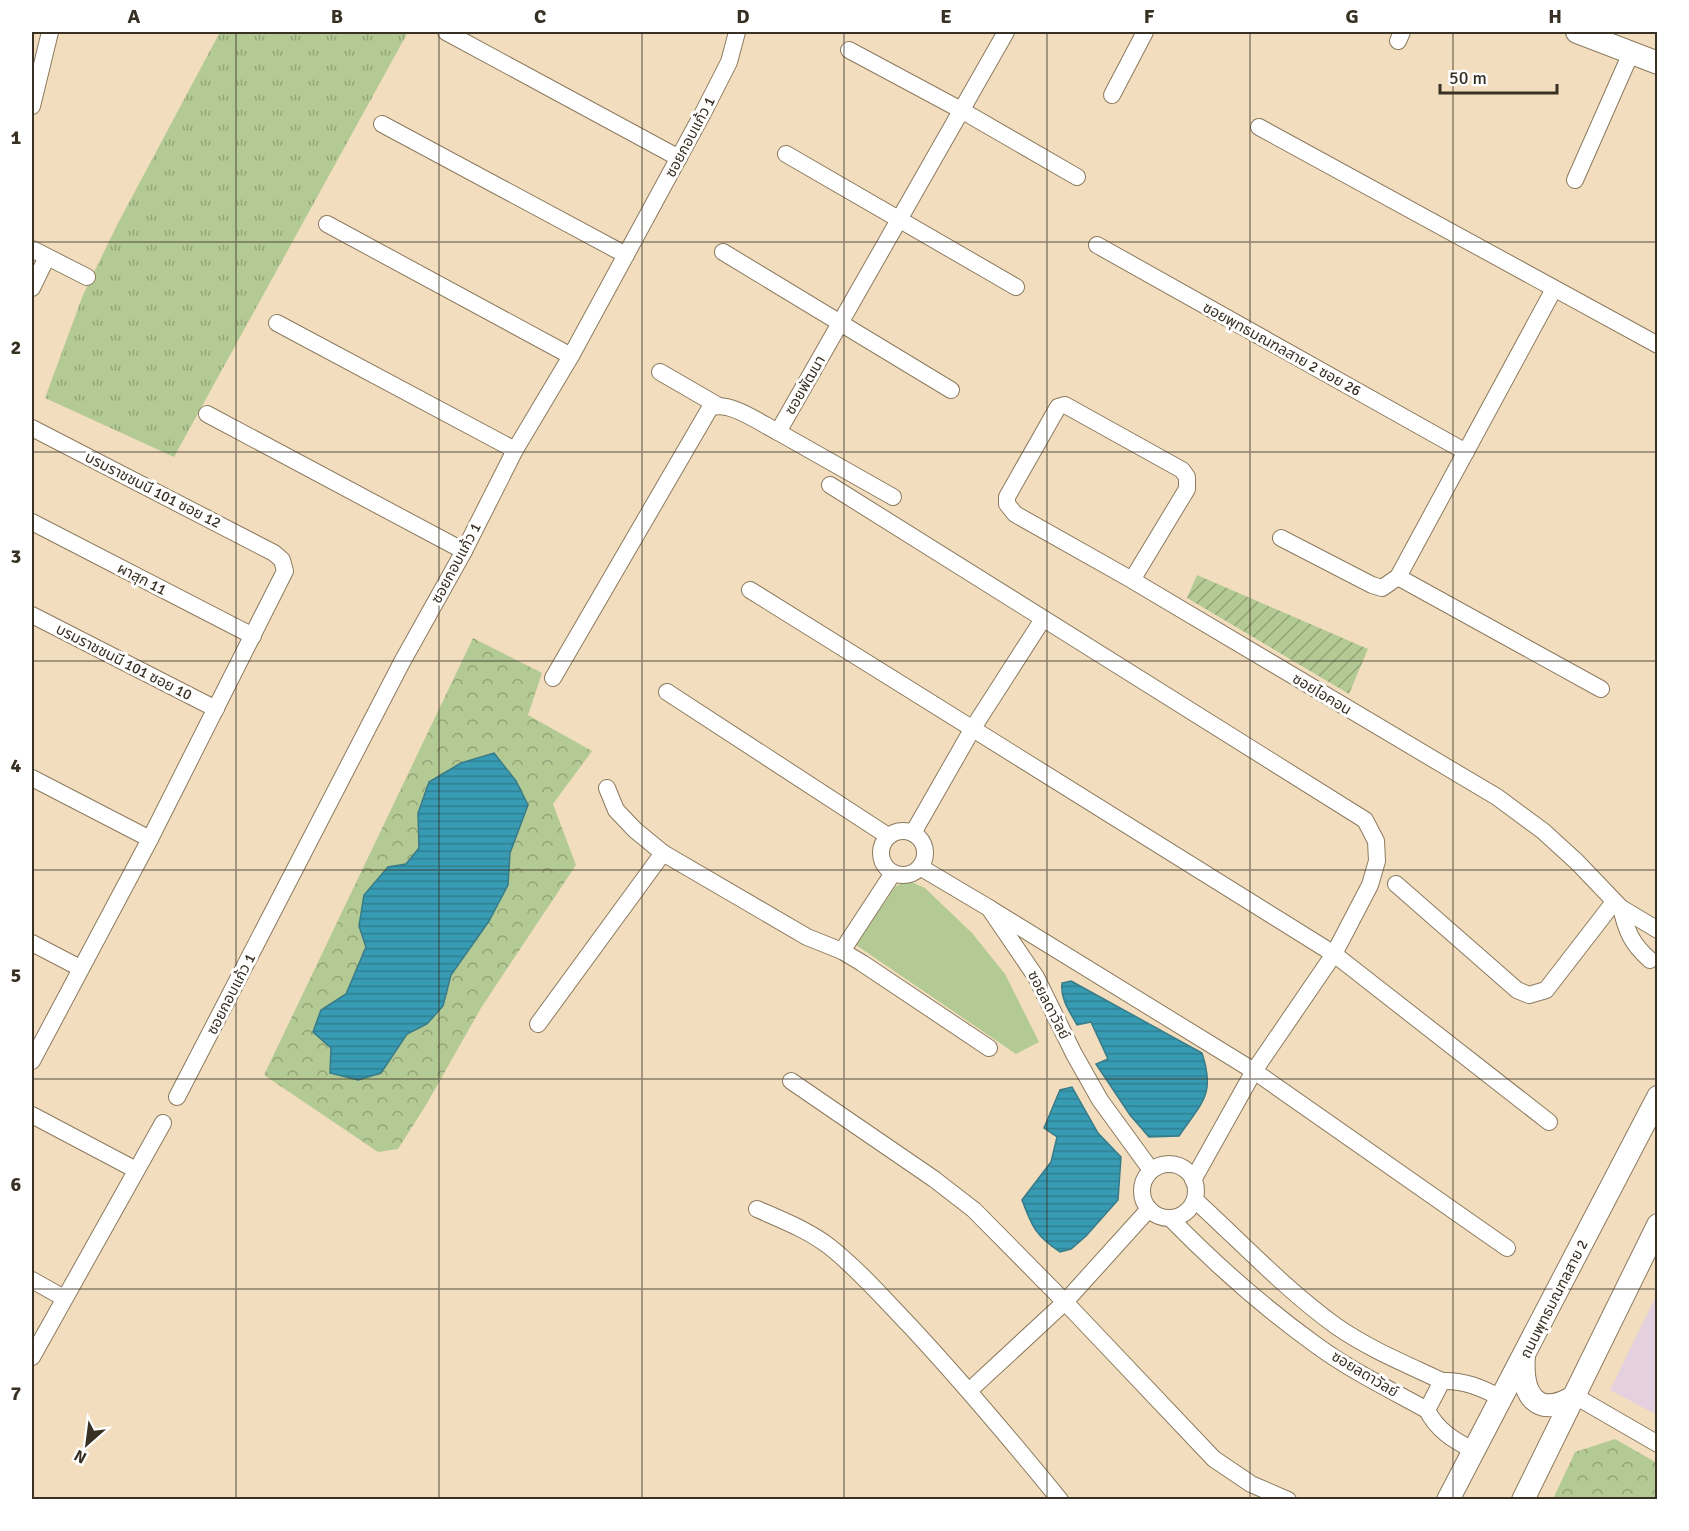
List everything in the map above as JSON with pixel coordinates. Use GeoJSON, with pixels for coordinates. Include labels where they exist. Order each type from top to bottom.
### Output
{"type":"FeatureCollection","features":[{"type":"Feature","properties":{"kind":"main road"},"geometry":{"type":"LineString","coordinates":[[1577,32],[1658,63]]}},
{"type":"Feature","properties":{"kind":"main road","name":"ถนนพุทธมณฑลสาย 2"},"geometry":{"type":"LineString","coordinates":[[1448,1500],[1658,1097]]}},
{"type":"Feature","properties":{"kind":"main road"},"geometry":{"type":"LineString","coordinates":[[1523,1500],[1658,1225]]}},
{"type":"Feature","properties":{"kind":"main road"},"geometry":{"type":"LineString","coordinates":[[1524,1356],[1524,1382],[1528,1393],[1535,1400],[1553,1406],[1575,1396]]}},
{"type":"Feature","properties":{"kind":"street"},"geometry":{"type":"LineString","coordinates":[[32,106],[50,32]]}},
{"type":"Feature","properties":{"kind":"street"},"geometry":{"type":"LineString","coordinates":[[446,32],[679,158]]}},
{"type":"Feature","properties":{"kind":"street","name":"ซอยกอบแก้ว 1"},"geometry":{"type":"LineString","coordinates":[[177,1096],[402,662],[464,551],[515,450],[571,356],[679,158],[729,62],[737,32]]}},
{"type":"Feature","properties":{"kind":"street","name":"ซอยพัฒนา"},"geometry":{"type":"LineString","coordinates":[[660,372],[717,405],[728,406],[778,432],[1006,32]]}},
{"type":"Feature","properties":{"kind":"street"},"geometry":{"type":"LineString","coordinates":[[1112,95],[1145,32]]}},
{"type":"Feature","properties":{"kind":"street"},"geometry":{"type":"LineString","coordinates":[[849,50],[961,110],[1077,177]]}},
{"type":"Feature","properties":{"kind":"street"},"geometry":{"type":"LineString","coordinates":[[1575,180],[1631,53]]}},
{"type":"Feature","properties":{"kind":"street"},"geometry":{"type":"LineString","coordinates":[[382,124],[626,255]]}},
{"type":"Feature","properties":{"kind":"street"},"geometry":{"type":"LineString","coordinates":[[1259,127],[1658,345]]}},
{"type":"Feature","properties":{"kind":"street"},"geometry":{"type":"LineString","coordinates":[[786,154],[1016,287]]}},
{"type":"Feature","properties":{"kind":"street"},"geometry":{"type":"LineString","coordinates":[[327,224],[571,356]]}},
{"type":"Feature","properties":{"kind":"street","name":"ซอยพุทธมณฑลสาย 2 ซอย 26"},"geometry":{"type":"LineString","coordinates":[[1097,245],[1466,452]]}},
{"type":"Feature","properties":{"kind":"street"},"geometry":{"type":"LineString","coordinates":[[32,249],[87,277]]}},
{"type":"Feature","properties":{"kind":"street"},"geometry":{"type":"LineString","coordinates":[[723,252],[951,390]]}},
{"type":"Feature","properties":{"kind":"street"},"geometry":{"type":"LineString","coordinates":[[32,288],[48,257]]}},
{"type":"Feature","properties":{"kind":"street"},"geometry":{"type":"LineString","coordinates":[[1281,538],[1372,585],[1382,588],[1398,577],[1554,289]]}},
{"type":"Feature","properties":{"kind":"street"},"geometry":{"type":"LineString","coordinates":[[277,323],[515,450]]}},
{"type":"Feature","properties":{"kind":"street"},"geometry":{"type":"LineString","coordinates":[[553,678],[710,408],[717,405]]}},
{"type":"Feature","properties":{"kind":"street","name":"ซอยไอคอน"},"geometry":{"type":"LineString","coordinates":[[1132,580],[1187,489],[1187,477],[1182,470],[1065,405],[1061,405],[1006,497],[1007,504],[1015,514],[1132,580],[1497,797],[1544,831],[1617,905],[1658,930]]}},
{"type":"Feature","properties":{"kind":"street"},"geometry":{"type":"LineString","coordinates":[[207,414],[464,551]]}},
{"type":"Feature","properties":{"kind":"street","name":"บรมราชชนนี 101 ซอย 12"},"geometry":{"type":"LineString","coordinates":[[32,428],[274,553],[282,560],[285,571],[253,636]]}},
{"type":"Feature","properties":{"kind":"street"},"geometry":{"type":"LineString","coordinates":[[778,432],[893,497]]}},
{"type":"Feature","properties":{"kind":"street"},"geometry":{"type":"LineString","coordinates":[[830,485],[1365,820],[1376,841],[1377,861],[1370,885],[1334,954],[1254,1071],[1193,1180]]}},
{"type":"Feature","properties":{"kind":"street","name":"ผาสุก 11"},"geometry":{"type":"LineString","coordinates":[[32,522],[253,636]]}},
{"type":"Feature","properties":{"kind":"street"},"geometry":{"type":"LineString","coordinates":[[1398,577],[1601,688]]}},
{"type":"Feature","properties":{"kind":"street"},"geometry":{"type":"LineString","coordinates":[[750,590],[1334,954],[1549,1122]]}},
{"type":"Feature","properties":{"kind":"street","name":"บรมราชชนนี 101 ซอย 10"},"geometry":{"type":"LineString","coordinates":[[32,615],[216,709]]}},
{"type":"Feature","properties":{"kind":"street"},"geometry":{"type":"LineString","coordinates":[[913,833],[973,728],[1043,619]]}},
{"type":"Feature","properties":{"kind":"street"},"geometry":{"type":"LineString","coordinates":[[32,1061],[150,839],[253,636]]}},
{"type":"Feature","properties":{"kind":"street"},"geometry":{"type":"LineString","coordinates":[[667,692],[888,836]]}},
{"type":"Feature","properties":{"kind":"street"},"geometry":{"type":"LineString","coordinates":[[32,778],[150,839]]}},
{"type":"Feature","properties":{"kind":"street"},"geometry":{"type":"LineString","coordinates":[[607,788],[616,810],[663,854],[807,937],[842,951],[988,1048]]}},
{"type":"Feature","properties":{"kind":"street"},"geometry":{"type":"LineString","coordinates":[[903,830],[913,833],[923,844],[925,853],[920,867],[904,875],[893,873],[887,868],[880,851],[888,836],[903,830]]}},
{"type":"Feature","properties":{"kind":"street"},"geometry":{"type":"LineString","coordinates":[[538,1023],[663,854]]}},
{"type":"Feature","properties":{"kind":"street","name":"ซอยลดาวัลย์"},"geometry":{"type":"LineString","coordinates":[[920,867],[989,908],[1036,977],[1074,1054],[1100,1100],[1151,1170]]}},
{"type":"Feature","properties":{"kind":"street"},"geometry":{"type":"LineString","coordinates":[[842,951],[893,873]]}},
{"type":"Feature","properties":{"kind":"street"},"geometry":{"type":"LineString","coordinates":[[1396,884],[1517,990],[1529,995],[1546,990],[1617,905]]}},
{"type":"Feature","properties":{"kind":"street","name":"ซอยไอคอน"},"geometry":{"type":"LineString","coordinates":[[1617,905],[1629,936],[1650,960]]}},
{"type":"Feature","properties":{"kind":"street"},"geometry":{"type":"LineString","coordinates":[[989,908],[1254,1071],[1507,1248]]}},
{"type":"Feature","properties":{"kind":"street"},"geometry":{"type":"LineString","coordinates":[[32,943],[80,968]]}},
{"type":"Feature","properties":{"kind":"street"},"geometry":{"type":"LineString","coordinates":[[791,1081],[974,1210],[1214,1459],[1251,1484],[1288,1500]]}},
{"type":"Feature","properties":{"kind":"street"},"geometry":{"type":"LineString","coordinates":[[32,1115],[136,1170]]}},
{"type":"Feature","properties":{"kind":"street"},"geometry":{"type":"LineString","coordinates":[[32,1357],[163,1124]]}},
{"type":"Feature","properties":{"kind":"street"},"geometry":{"type":"LineString","coordinates":[[970,1390],[1065,1302],[1149,1209],[1142,1190],[1144,1179],[1160,1164],[1170,1163],[1181,1166],[1195,1180],[1197,1190],[1195,1200],[1189,1209],[1181,1215],[1170,1218]]}},
{"type":"Feature","properties":{"kind":"street","name":"ซอยลดาวัลย์"},"geometry":{"type":"LineString","coordinates":[[1195,1200],[1274,1275],[1337,1326],[1366,1345],[1442,1381],[1455,1380],[1467,1383],[1501,1398]]}},
{"type":"Feature","properties":{"kind":"street"},"geometry":{"type":"LineString","coordinates":[[757,1209],[803,1230],[829,1246],[884,1299],[970,1390],[1060,1500]]}},
{"type":"Feature","properties":{"kind":"street","name":"ซอยลดาวัลย์"},"geometry":{"type":"LineString","coordinates":[[1149,1209],[1159,1216],[1170,1218],[1207,1253],[1316,1345],[1427,1410],[1433,1422],[1452,1440],[1473,1450]]}},
{"type":"Feature","properties":{"kind":"street"},"geometry":{"type":"LineString","coordinates":[[32,1280],[64,1298]]}},
{"type":"Feature","properties":{"kind":"street"},"geometry":{"type":"LineString","coordinates":[[1427,1410],[1442,1381]]}},
{"type":"Feature","properties":{"kind":"street"},"geometry":{"type":"LineString","coordinates":[[1575,1396],[1658,1444]]}},
{"type":"Feature","properties":{"kind":"shaded area"},"geometry":{"type":"Polygon","coordinates":[[[1657,1294],[1657,1415],[1610,1390],[1657,1294]]]}},
{"type":"Feature","properties":{"kind":"green space"},"geometry":{"type":"Polygon","coordinates":[[[220,32],[408,32],[174,457],[45,398],[83,295],[117,225],[220,32]]]}},
{"type":"Feature","properties":{"kind":"green space"},"geometry":{"type":"Polygon","coordinates":[[[1197,575],[1368,649],[1349,694],[1187,598],[1197,575]]]}},
{"type":"Feature","properties":{"kind":"green space"},"geometry":{"type":"Polygon","coordinates":[[[473,638],[542,673],[528,715],[592,751],[553,804],[576,865],[481,1008],[426,1105],[398,1149],[378,1152],[264,1075],[473,638]],[[528,805],[418,813],[419,848],[406,864],[388,867],[359,926],[366,947],[346,994],[321,1010],[331,1048],[330,1073],[381,1073],[407,1034],[427,1024],[443,1006],[451,975],[489,921],[508,885],[510,853],[528,805]]]}},
{"type":"Feature","properties":{"kind":"green space"},"geometry":{"type":"Polygon","coordinates":[[[907,880],[925,888],[972,933],[1005,974],[1039,1042],[1016,1054],[856,945],[895,887],[907,880]]]}},
{"type":"Feature","properties":{"kind":"green space"},"geometry":{"type":"Polygon","coordinates":[[[1615,1439],[1657,1463],[1657,1499],[1553,1499],[1575,1452],[1615,1439]]]}},
{"type":"Feature","properties":{"kind":"water"},"geometry":{"type":"Polygon","coordinates":[[[494,753],[516,781],[528,805],[510,853],[508,885],[489,921],[451,975],[443,1006],[427,1024],[407,1034],[381,1073],[358,1080],[330,1073],[331,1048],[313,1032],[321,1010],[346,994],[366,947],[359,926],[364,895],[388,867],[406,864],[419,848],[418,813],[429,782],[461,763],[494,753]]]}},
{"type":"Feature","properties":{"kind":"water"},"geometry":{"type":"Polygon","coordinates":[[[1071,981],[1202,1053],[1206,1068],[1207,1089],[1200,1107],[1179,1136],[1149,1137],[1130,1115],[1096,1064],[1108,1059],[1091,1022],[1077,1025],[1066,1005],[1062,983],[1071,981]]]}},
{"type":"Feature","properties":{"kind":"water"},"geometry":{"type":"Polygon","coordinates":[[[1072,1087],[1098,1133],[1121,1157],[1118,1200],[1086,1236],[1071,1249],[1060,1252],[1045,1241],[1036,1230],[1022,1200],[1051,1162],[1057,1137],[1044,1128],[1060,1090],[1072,1087]]]}}]}
